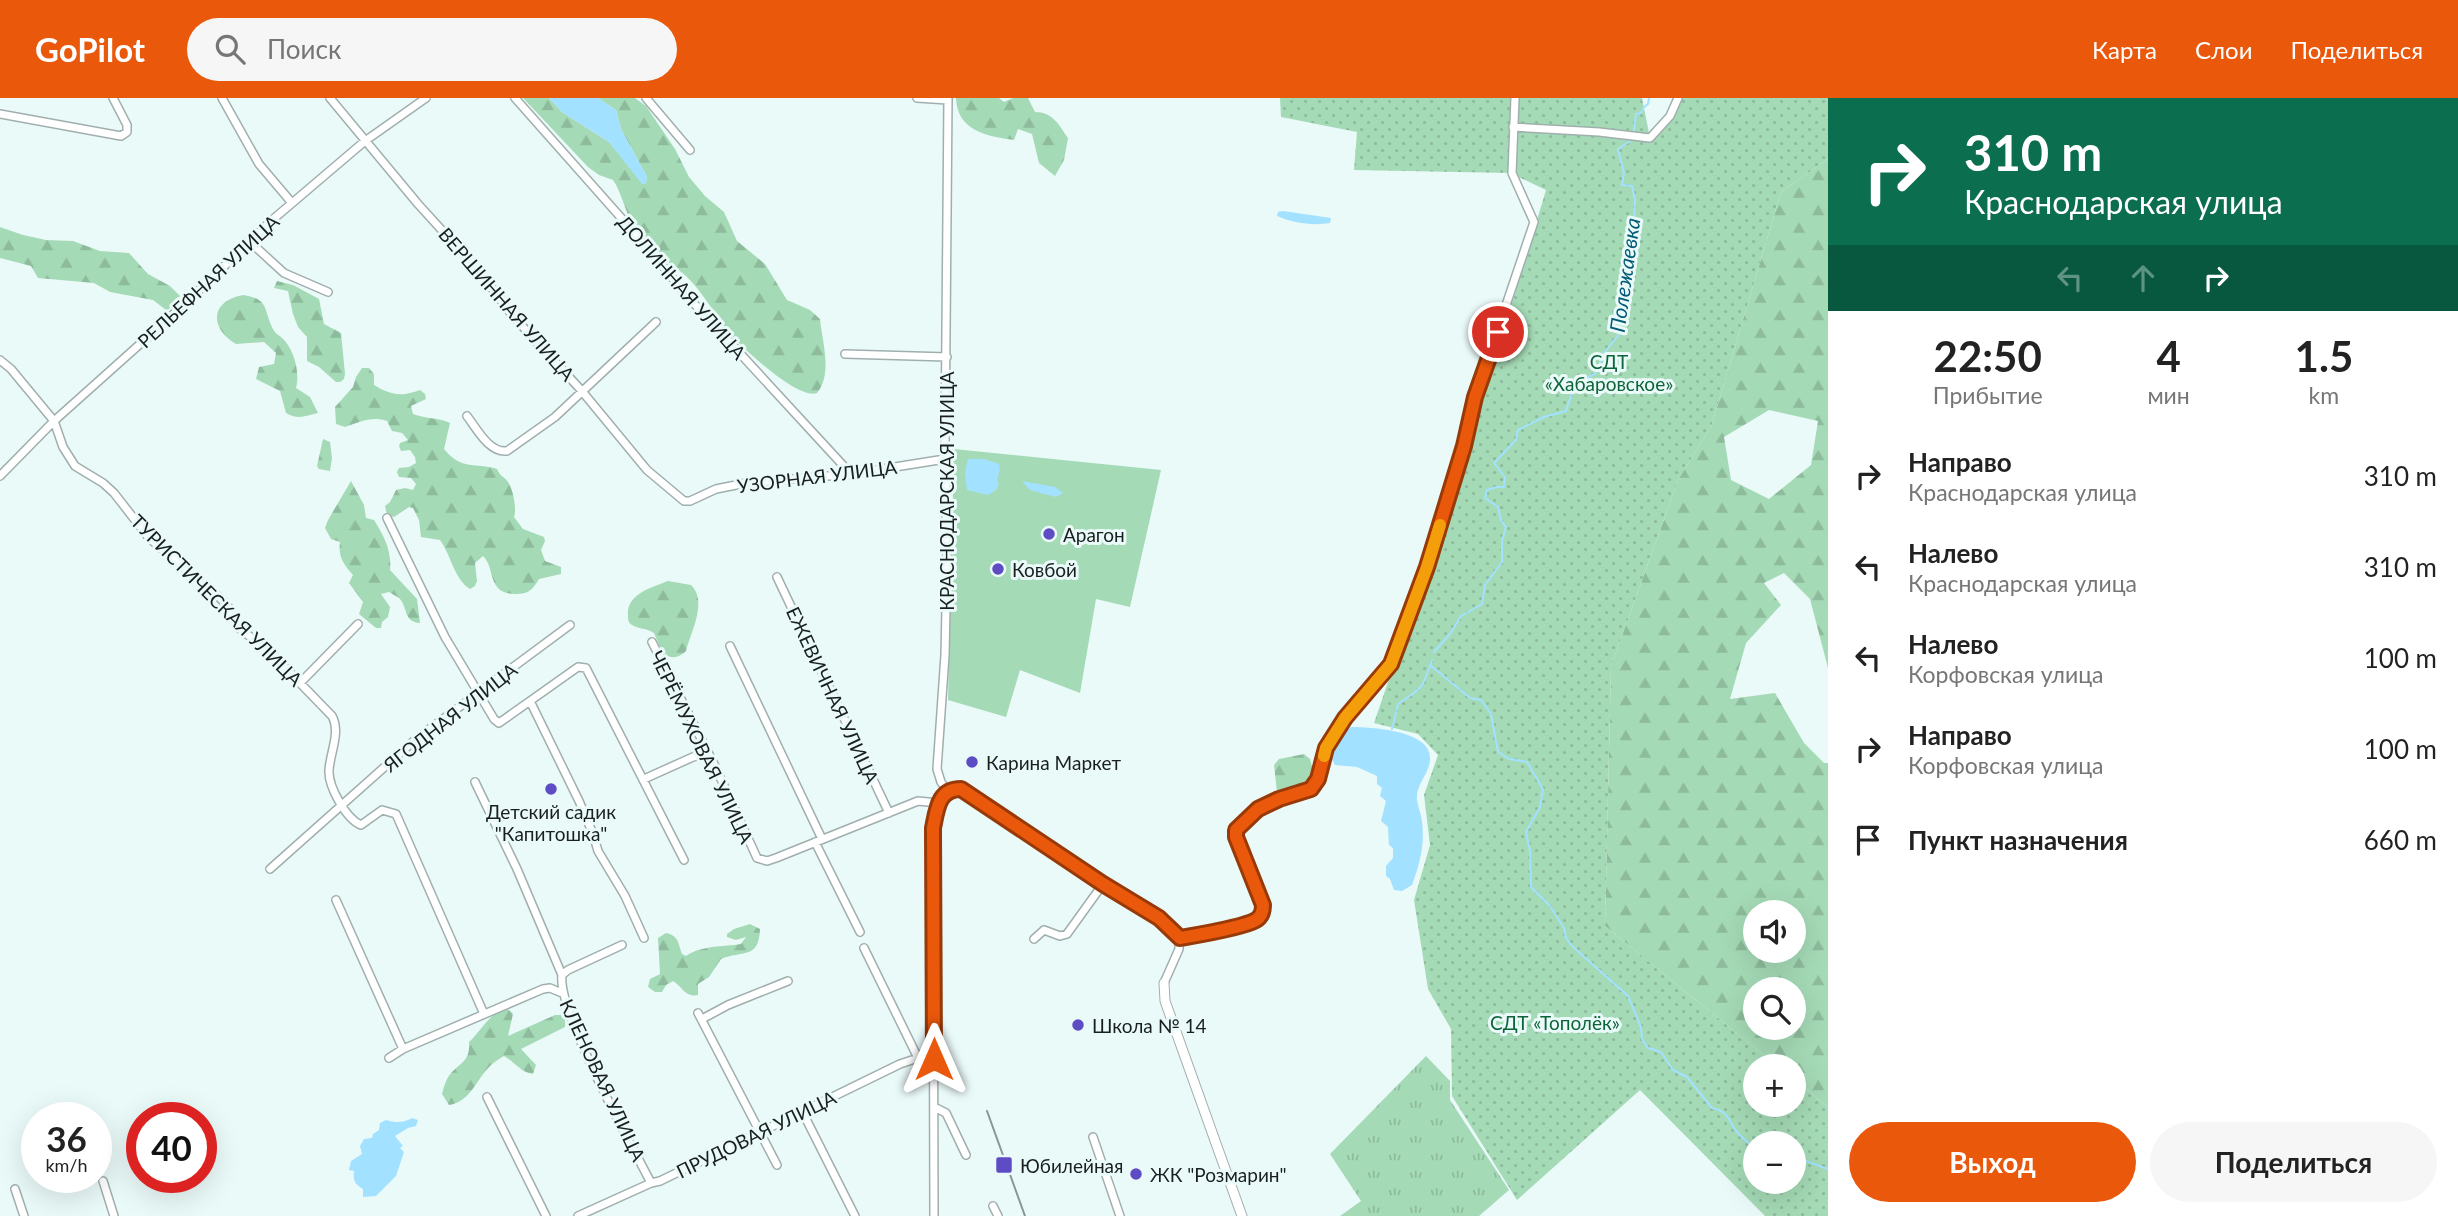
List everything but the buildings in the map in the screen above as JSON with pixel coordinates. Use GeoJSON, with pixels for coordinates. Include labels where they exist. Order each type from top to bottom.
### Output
{"type":"FeatureCollection","features":[{"type":"Feature","properties":{"kind":"main road"},"geometry":{"type":"LineString","coordinates":[[1164,984],[1165,1001],[1242,1216]]}},
{"type":"Feature","properties":{"kind":"street"},"geometry":{"type":"LineString","coordinates":[[0,114],[121,136],[125,134],[127,125],[113,98]]}},
{"type":"Feature","properties":{"kind":"street"},"geometry":{"type":"LineString","coordinates":[[223,98],[259,164],[292,203]]}},
{"type":"Feature","properties":{"kind":"street","name":"ВЕРШИННАЯ УЛИЦА"},"geometry":{"type":"LineString","coordinates":[[330,98],[479,271],[512,315],[581,390],[647,470],[676,495],[691,501]]}},
{"type":"Feature","properties":{"kind":"street","name":"РЕЛЬЕФНАЯ УЛИЦА"},"geometry":{"type":"LineString","coordinates":[[0,476],[54,421],[178,310],[249,241],[365,141],[426,98]]}},
{"type":"Feature","properties":{"kind":"street","name":"ДОЛИННАЯ УЛИЦА"},"geometry":{"type":"LineString","coordinates":[[515,98],[689,298],[851,474]]}},
{"type":"Feature","properties":{"kind":"street"},"geometry":{"type":"LineString","coordinates":[[646,98],[690,149]]}},
{"type":"Feature","properties":{"kind":"street"},"geometry":{"type":"LineString","coordinates":[[917,98],[948,99]]}},
{"type":"Feature","properties":{"kind":"street"},"geometry":{"type":"LineString","coordinates":[[1180,938],[1257,919],[1262,913],[1263,905],[1236,837],[1236,830],[1258,809],[1311,789],[1318,779],[1326,748],[1345,718],[1391,664],[1427,567],[1464,446],[1475,397],[1534,222],[1512,173],[1515,98]]}},
{"type":"Feature","properties":{"kind":"street"},"geometry":{"type":"LineString","coordinates":[[1513,127],[1650,138],[1670,116],[1678,98]]}},
{"type":"Feature","properties":{"kind":"street","name":"КРАСНОДАРСКАЯ УЛИЦА"},"geometry":{"type":"LineString","coordinates":[[948,99],[945,656],[937,769],[948,792]]}},
{"type":"Feature","properties":{"kind":"street"},"geometry":{"type":"LineString","coordinates":[[249,241],[284,273],[328,292]]}},
{"type":"Feature","properties":{"kind":"street"},"geometry":{"type":"LineString","coordinates":[[467,416],[492,447],[502,452],[508,451],[547,423],[656,321]]}},
{"type":"Feature","properties":{"kind":"street"},"geometry":{"type":"LineString","coordinates":[[845,354],[947,358]]}},
{"type":"Feature","properties":{"kind":"street","name":"ТУРИСТИЧЕСКАЯ УЛИЦА"},"geometry":{"type":"LineString","coordinates":[[0,360],[11,369],[54,421],[63,447],[75,466],[114,493],[149,538],[219,597],[240,629],[268,650],[335,719],[334,748],[329,772],[342,805]]}},
{"type":"Feature","properties":{"kind":"street","name":"УЗОРНАЯ УЛИЦА"},"geometry":{"type":"LineString","coordinates":[[691,501],[716,489],[746,483],[851,474],[945,458]]}},
{"type":"Feature","properties":{"kind":"street"},"geometry":{"type":"LineString","coordinates":[[387,518],[445,637],[498,723],[578,667],[586,668],[684,860]]}},
{"type":"Feature","properties":{"kind":"street","name":"ЕЖЕВИЧНАЯ УЛИЦА"},"geometry":{"type":"LineString","coordinates":[[777,577],[889,813]]}},
{"type":"Feature","properties":{"kind":"street"},"geometry":{"type":"LineString","coordinates":[[300,683],[358,624]]}},
{"type":"Feature","properties":{"kind":"street","name":"ЯГОДНАЯ УЛИЦА"},"geometry":{"type":"LineString","coordinates":[[270,869],[416,739],[570,625]]}},
{"type":"Feature","properties":{"kind":"street","name":"ЧЕРЁМУХОВАЯ УЛИЦА"},"geometry":{"type":"LineString","coordinates":[[652,642],[708,752],[757,858],[767,861],[819,841]]}},
{"type":"Feature","properties":{"kind":"street"},"geometry":{"type":"LineString","coordinates":[[730,646],[860,932]]}},
{"type":"Feature","properties":{"kind":"street"},"geometry":{"type":"LineString","coordinates":[[530,701],[584,812],[598,851],[625,896],[644,938]]}},
{"type":"Feature","properties":{"kind":"street"},"geometry":{"type":"LineString","coordinates":[[644,779],[708,752]]}},
{"type":"Feature","properties":{"kind":"street"},"geometry":{"type":"LineString","coordinates":[[475,782],[517,869],[562,975],[622,945]]}},
{"type":"Feature","properties":{"kind":"street"},"geometry":{"type":"LineString","coordinates":[[934,1216],[933,828],[938,803],[952,789],[961,789],[1159,918],[1180,938]]}},
{"type":"Feature","properties":{"kind":"street"},"geometry":{"type":"LineString","coordinates":[[819,841],[918,801],[938,803]]}},
{"type":"Feature","properties":{"kind":"street"},"geometry":{"type":"LineString","coordinates":[[342,805],[350,819],[361,825],[382,810],[396,814],[484,1014]]}},
{"type":"Feature","properties":{"kind":"street"},"geometry":{"type":"LineString","coordinates":[[1034,939],[1041,930],[1060,936],[1068,934],[1103,884]]}},
{"type":"Feature","properties":{"kind":"street"},"geometry":{"type":"LineString","coordinates":[[336,900],[403,1049]]}},
{"type":"Feature","properties":{"kind":"street"},"geometry":{"type":"LineString","coordinates":[[1164,984],[1179,949],[1180,938]]}},
{"type":"Feature","properties":{"kind":"street"},"geometry":{"type":"LineString","coordinates":[[864,948],[918,1058]]}},
{"type":"Feature","properties":{"kind":"street","name":"КЛЕНОВАЯ УЛИЦА"},"geometry":{"type":"LineString","coordinates":[[562,975],[562,992],[586,1053],[651,1183]]}},
{"type":"Feature","properties":{"kind":"street"},"geometry":{"type":"LineString","coordinates":[[777,1165],[700,1016],[788,981]]}},
{"type":"Feature","properties":{"kind":"street"},"geometry":{"type":"LineString","coordinates":[[389,1058],[403,1049],[543,989],[562,992]]}},
{"type":"Feature","properties":{"kind":"street","name":"ПРУДОВАЯ УЛИЦА"},"geometry":{"type":"LineString","coordinates":[[578,1216],[660,1181],[918,1058],[934,1059]]}},
{"type":"Feature","properties":{"kind":"street"},"geometry":{"type":"LineString","coordinates":[[486,1097],[545,1216]]}},
{"type":"Feature","properties":{"kind":"street"},"geometry":{"type":"LineString","coordinates":[[934,1107],[946,1113],[966,1155]]}},
{"type":"Feature","properties":{"kind":"street"},"geometry":{"type":"LineString","coordinates":[[802,1111],[855,1216]]}},
{"type":"Feature","properties":{"kind":"street"},"geometry":{"type":"LineString","coordinates":[[1093,1137],[1120,1216]]}},
{"type":"Feature","properties":{"kind":"street"},"geometry":{"type":"LineString","coordinates":[[15,1189],[24,1216]]}},
{"type":"Feature","properties":{"kind":"street"},"geometry":{"type":"LineString","coordinates":[[107,1193],[114,1216]]}},
{"type":"Feature","properties":{"kind":"street"},"geometry":{"type":"LineString","coordinates":[[993,1206],[998,1216]]}},
{"type":"Feature","properties":{"kind":"green space"},"geometry":{"type":"Polygon","coordinates":[[[523,98],[549,98],[562,112],[609,142],[645,184],[647,177],[621,129],[616,110],[598,98],[635,98],[646,106],[675,149],[689,177],[705,196],[724,212],[737,241],[765,264],[787,300],[810,310],[820,319],[826,367],[822,385],[817,393],[808,393],[785,382],[738,342],[692,283],[659,254],[637,228],[613,180],[588,167],[523,98]]]}},
{"type":"Feature","properties":{"kind":"green space"},"geometry":{"type":"Polygon","coordinates":[[[956,98],[999,98],[1004,102],[1013,98],[1028,98],[1035,112],[1051,117],[1068,138],[1064,160],[1055,176],[1039,163],[1032,134],[1018,129],[1014,140],[975,130],[962,118],[956,98]]]}},
{"type":"Feature","properties":{"kind":"green space"},"geometry":{"type":"Polygon","coordinates":[[[1280,98],[1642,98],[1649,133],[1671,111],[1674,98],[1828,98],[1828,159],[1781,192],[1711,427],[1679,478],[1611,666],[1605,926],[1762,1054],[1743,1054],[1743,1117],[1806,1117],[1806,1089],[1828,1107],[1828,1216],[1765,1216],[1743,1194],[1806,1194],[1806,1131],[1743,1131],[1743,1194],[1640,1090],[1517,1200],[1452,1096],[1451,1029],[1428,989],[1414,900],[1430,845],[1424,795],[1438,755],[1418,734],[1374,723],[1469,446],[1546,190],[1510,173],[1354,170],[1357,132],[1281,117],[1280,98]]]}},
{"type":"Feature","properties":{"kind":"green space"},"geometry":{"type":"Polygon","coordinates":[[[1828,159],[1828,668],[1810,599],[1784,573],[1764,583],[1781,605],[1746,643],[1730,699],[1775,693],[1804,743],[1824,763],[1828,763],[1828,1107],[1806,1089],[1806,1054],[1762,1054],[1745,1040],[1806,1040],[1806,977],[1743,977],[1743,1038],[1605,926],[1611,666],[1679,478],[1711,427],[1781,192],[1828,159]],[[1769,410],[1724,437],[1731,480],[1769,499],[1811,465],[1818,421],[1769,410]]]}},
{"type":"Feature","properties":{"kind":"green space"},"geometry":{"type":"Polygon","coordinates":[[[0,227],[46,240],[73,241],[100,251],[129,253],[148,274],[170,286],[180,296],[166,310],[153,300],[110,292],[94,283],[38,278],[31,266],[0,258],[0,227]]]}},
{"type":"Feature","properties":{"kind":"green space"},"geometry":{"type":"Polygon","coordinates":[[[277,281],[293,285],[319,299],[324,324],[341,333],[345,374],[340,382],[336,382],[319,367],[307,361],[307,337],[298,327],[288,291],[274,288],[277,281]]]}},
{"type":"Feature","properties":{"kind":"green space"},"geometry":{"type":"Polygon","coordinates":[[[243,295],[258,299],[264,306],[274,331],[289,346],[294,357],[297,370],[296,388],[310,397],[318,413],[298,417],[286,413],[280,391],[256,379],[259,367],[274,364],[276,353],[264,342],[236,344],[221,330],[217,316],[219,309],[232,298],[243,295]]]}},
{"type":"Feature","properties":{"kind":"green space"},"geometry":{"type":"Polygon","coordinates":[[[362,368],[369,368],[374,374],[374,385],[385,391],[407,394],[420,390],[425,394],[426,399],[411,406],[413,414],[450,423],[444,449],[457,460],[469,465],[497,469],[511,489],[515,504],[514,517],[523,529],[544,537],[541,550],[545,561],[561,567],[561,574],[539,579],[528,592],[507,593],[496,586],[483,556],[475,563],[477,581],[470,589],[456,573],[440,540],[421,537],[419,520],[413,508],[409,507],[394,517],[387,515],[385,506],[396,490],[413,490],[416,484],[411,478],[399,477],[397,472],[399,468],[416,463],[415,457],[410,450],[401,451],[400,443],[408,440],[402,433],[392,431],[387,421],[371,419],[345,427],[336,424],[335,407],[353,387],[362,368]]]}},
{"type":"Feature","properties":{"kind":"green space"},"geometry":{"type":"Polygon","coordinates":[[[323,439],[330,442],[330,471],[317,466],[323,439]]]}},
{"type":"Feature","properties":{"kind":"green space","name":"Арагон"},"geometry":{"type":"Polygon","coordinates":[[[954,449],[1161,470],[1130,607],[1096,599],[1080,693],[1020,670],[1006,717],[948,700],[954,449]]]}},
{"type":"Feature","properties":{"kind":"green space"},"geometry":{"type":"Polygon","coordinates":[[[351,481],[364,505],[366,518],[374,520],[384,538],[390,556],[390,570],[417,599],[420,623],[408,617],[399,598],[389,592],[381,594],[390,607],[388,617],[382,622],[381,628],[376,628],[359,614],[363,602],[349,583],[353,575],[342,560],[340,542],[331,539],[325,528],[351,481]]]}},
{"type":"Feature","properties":{"kind":"green space"},"geometry":{"type":"Polygon","coordinates":[[[668,581],[691,585],[698,600],[697,617],[686,651],[675,657],[663,654],[654,633],[632,625],[628,618],[631,602],[636,597],[668,581]]]}},
{"type":"Feature","properties":{"kind":"green space"},"geometry":{"type":"Polygon","coordinates":[[[1304,754],[1310,759],[1314,774],[1308,785],[1281,794],[1277,792],[1274,765],[1279,759],[1304,754]]]}},
{"type":"Feature","properties":{"kind":"green space"},"geometry":{"type":"Polygon","coordinates":[[[750,924],[760,929],[756,946],[748,952],[721,959],[709,977],[698,984],[698,995],[687,993],[673,981],[666,985],[662,992],[655,992],[648,987],[650,979],[660,974],[658,938],[666,933],[676,938],[682,954],[686,956],[706,948],[741,944],[746,937],[736,940],[727,937],[727,934],[750,924]]]}},
{"type":"Feature","properties":{"kind":"green space"},"geometry":{"type":"Polygon","coordinates":[[[507,1008],[513,1014],[508,1036],[555,1015],[565,1015],[565,1027],[521,1049],[536,1065],[533,1074],[504,1056],[490,1066],[468,1095],[449,1105],[442,1094],[444,1086],[450,1074],[467,1057],[469,1042],[490,1018],[507,1008]]]}},
{"type":"Feature","properties":{"kind":"green space"},"geometry":{"type":"Polygon","coordinates":[[[1426,1056],[1450,1081],[1450,1100],[1509,1190],[1479,1216],[1340,1216],[1361,1201],[1330,1154],[1426,1056]]]}},
{"type":"Feature","properties":{"kind":"water"},"geometry":{"type":"Polygon","coordinates":[[[549,98],[598,98],[616,110],[621,129],[647,177],[646,184],[642,184],[609,142],[562,112],[549,98]]]}},
{"type":"Feature","properties":{"kind":"water"},"geometry":{"type":"Polygon","coordinates":[[[1278,212],[1331,218],[1330,223],[1303,223],[1277,216],[1278,212]]]}},
{"type":"Feature","properties":{"kind":"water"},"geometry":{"type":"Polygon","coordinates":[[[968,459],[984,459],[999,464],[999,484],[996,490],[988,495],[967,490],[965,473],[968,459]]]}},
{"type":"Feature","properties":{"kind":"water"},"geometry":{"type":"Polygon","coordinates":[[[1022,481],[1055,487],[1063,493],[1056,497],[1030,490],[1022,481]]]}},
{"type":"Feature","properties":{"kind":"water"},"geometry":{"type":"Polygon","coordinates":[[[1351,727],[1398,732],[1411,736],[1428,749],[1428,769],[1417,795],[1423,830],[1421,854],[1412,885],[1402,891],[1394,890],[1386,876],[1386,866],[1393,858],[1393,848],[1389,845],[1388,827],[1381,821],[1386,801],[1380,796],[1382,788],[1377,784],[1377,776],[1357,767],[1335,765],[1331,757],[1343,734],[1351,727]]]}},
{"type":"Feature","properties":{"kind":"water"},"geometry":{"type":"Polygon","coordinates":[[[412,1118],[418,1120],[416,1126],[395,1136],[404,1152],[396,1176],[376,1196],[363,1197],[363,1189],[355,1182],[354,1171],[349,1170],[351,1161],[362,1154],[360,1146],[364,1139],[372,1138],[379,1130],[380,1123],[386,1120],[399,1122],[412,1118]]]}},
{"type":"Feature","properties":{"kind":"waterway","name":"Полежаевка"},"geometry":{"type":"LineString","coordinates":[[1634,132],[1636,114],[1641,113],[1649,98]]}},
{"type":"Feature","properties":{"kind":"waterway","name":"Полежаевка"},"geometry":{"type":"LineString","coordinates":[[1434,652],[1461,616],[1482,604],[1485,585],[1502,562],[1502,541],[1506,527],[1501,521],[1498,507],[1485,498],[1487,490],[1504,487],[1505,477],[1494,463],[1516,440],[1518,430],[1544,417],[1566,411],[1575,388],[1595,374],[1605,352],[1620,333],[1619,303],[1635,200],[1632,186],[1622,185],[1624,173],[1618,149],[1633,139]]}},
{"type":"Feature","properties":{"kind":"waterway","name":"Полежаевка"},"geometry":{"type":"LineString","coordinates":[[1392,729],[1398,704],[1421,686],[1432,660]]}},
{"type":"Feature","properties":{"kind":"waterway","name":"Полежаевка"},"geometry":{"type":"LineString","coordinates":[[1430,665],[1470,698],[1481,700],[1491,714],[1498,752],[1509,759],[1527,762],[1543,789],[1540,807],[1526,832],[1530,851],[1531,887],[1550,906],[1572,946],[1628,996],[1641,1027],[1642,1039],[1648,1048],[1661,1052],[1673,1070],[1687,1077],[1712,1108],[1725,1114],[1743,1138]]}},
{"type":"Feature","properties":{"kind":"waterway","name":"Полежаевка"},"geometry":{"type":"LineString","coordinates":[[1806,1161],[1828,1169]]}},
{"type":"Feature","properties":{"kind":"railway"},"geometry":{"type":"LineString","coordinates":[[987,1111],[1025,1216]]}},
{"type":"Feature","properties":{"kind":"slow traffic"},"geometry":{"type":"LineString","coordinates":[[1324,756],[1326,748],[1345,718],[1391,664],[1440,525]]}},
{"type":"Feature","properties":{"kind":"place","name":"Арагон"},"geometry":{"type":"Point","coordinates":[1049,534]}},
{"type":"Feature","properties":{"kind":"place","name":"Ковбой"},"geometry":{"type":"Point","coordinates":[998,569]}},
{"type":"Feature","properties":{"kind":"place","name":"Карина Маркет"},"geometry":{"type":"Point","coordinates":[972,762]}},
{"type":"Feature","properties":{"kind":"place","name":"Детский садик \"Капитошка\""},"geometry":{"type":"Point","coordinates":[551,789]}},
{"type":"Feature","properties":{"kind":"place","name":"Школа № 14"},"geometry":{"type":"Point","coordinates":[1078,1025]}},
{"type":"Feature","properties":{"kind":"place","name":"Юбилейная"},"geometry":{"type":"Point","coordinates":[1004,1165]}},
{"type":"Feature","properties":{"kind":"place","name":"ЖК \"Розмарин\""},"geometry":{"type":"Point","coordinates":[1136,1174]}},
{"type":"Feature","properties":{"kind":"route"},"geometry":{"type":"LineString","coordinates":[[934,1059],[933,828],[938,803],[952,789],[961,789],[1159,918],[1180,938],[1257,919],[1262,913],[1263,905],[1236,837],[1236,830],[1258,809],[1311,789],[1318,779],[1326,748],[1345,718],[1391,664],[1427,567],[1464,446],[1475,397],[1498,332]]}},
{"type":"Feature","properties":{"kind":"park label","name":"СДТ «Хабаровское»"},"geometry":{"type":"Point","coordinates":[1609,372]}},
{"type":"Feature","properties":{"kind":"park label","name":"СДТ «Тополёк»"},"geometry":{"type":"Point","coordinates":[1555,1022]}}]}
